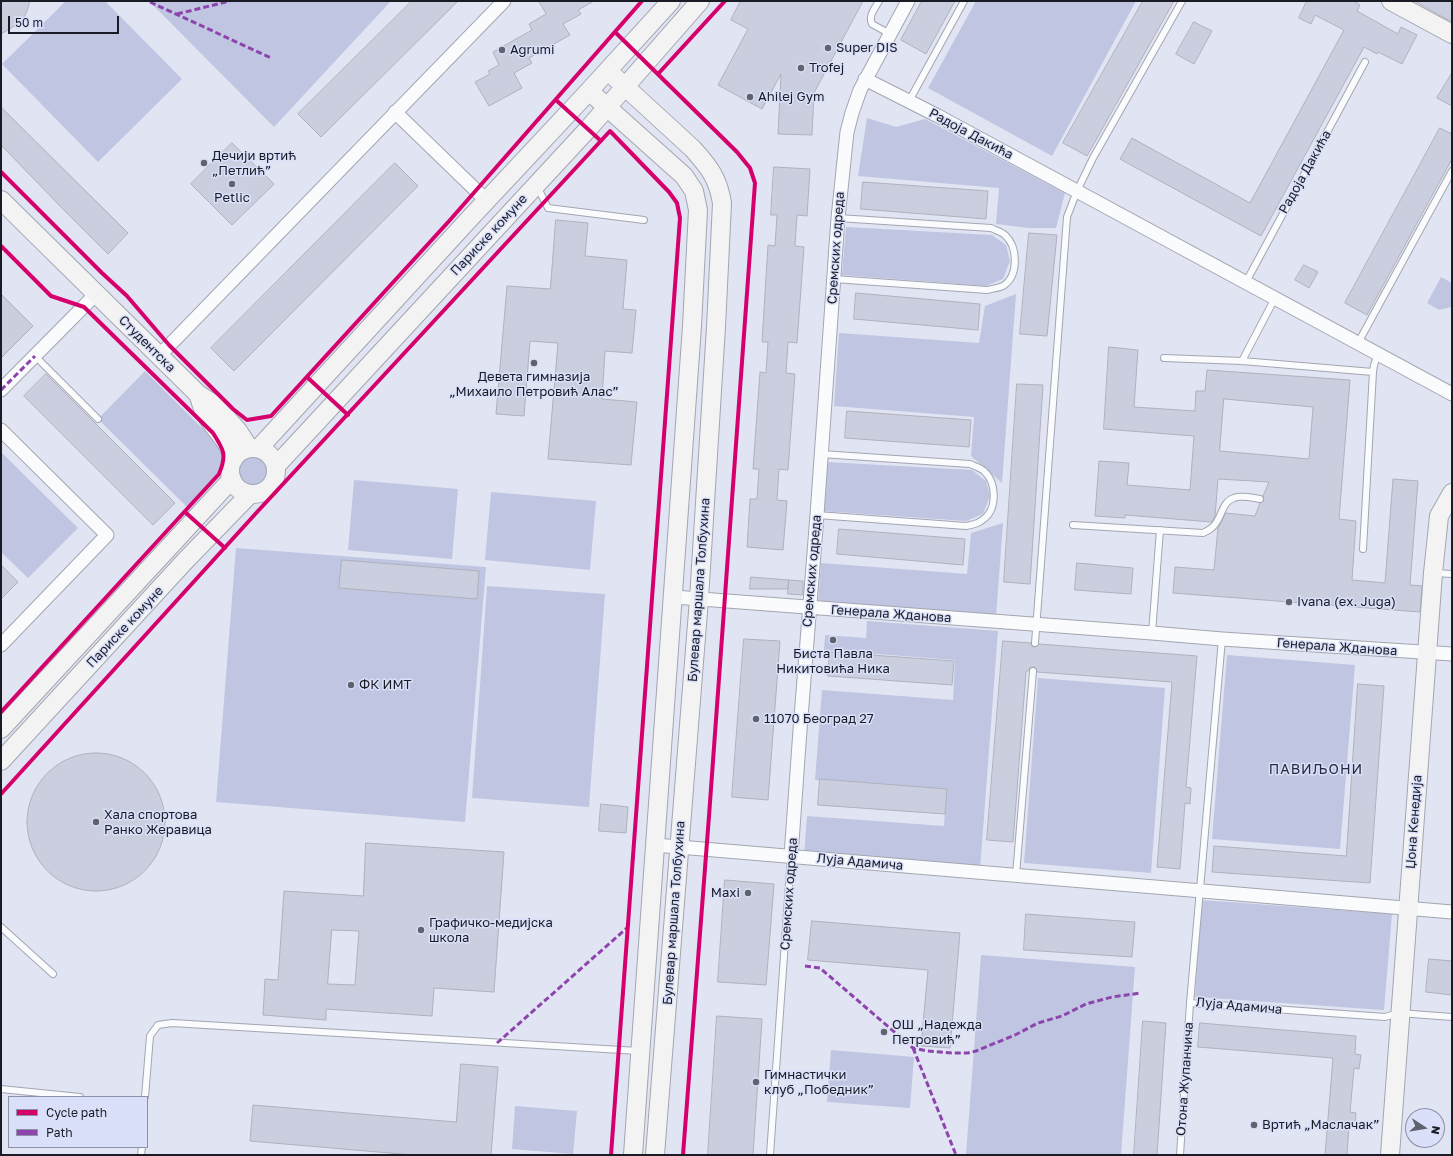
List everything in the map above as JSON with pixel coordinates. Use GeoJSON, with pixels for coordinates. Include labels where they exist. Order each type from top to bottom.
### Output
{"type":"FeatureCollection","features":[{"type":"Feature","properties":{"kind":"street"},"geometry":{"type":"LineString","coordinates":[[159,356],[504,1]]}},
{"type":"Feature","properties":{"kind":"street","name":"Париске комуне"},"geometry":{"type":"LineString","coordinates":[[254,448],[589,91],[671,1]]}},
{"type":"Feature","properties":{"kind":"street","name":"Париске комуне"},"geometry":{"type":"LineString","coordinates":[[276,466],[607,107],[700,1]]}},
{"type":"Feature","properties":{"kind":"street","name":"Сремских одреда"},"geometry":{"type":"LineString","coordinates":[[792,856],[838,218],[848,127],[855,102],[908,1]]}},
{"type":"Feature","properties":{"kind":"street"},"geometry":{"type":"LineString","coordinates":[[1400,3],[1452,34]]}},
{"type":"Feature","properties":{"kind":"street","name":"Булевар маршала Толбухина"},"geometry":{"type":"LineString","coordinates":[[608,70],[705,162],[715,176],[720,190],[722,203],[716,335],[699,599],[678,847],[655,1155]]}},
{"type":"Feature","properties":{"kind":"street","name":"Радоја Дакића"},"geometry":{"type":"LineString","coordinates":[[866,79],[1077,191],[1452,394]]}},
{"type":"Feature","properties":{"kind":"street","name":"Булевар маршала Толбухина"},"geometry":{"type":"LineString","coordinates":[[589,91],[684,176],[694,191],[698,210],[674,597],[655,845],[642,1052],[633,1155]]}},
{"type":"Feature","properties":{"kind":"street","name":"Париске комуне"},"geometry":{"type":"LineString","coordinates":[[395,112],[486,200]]}},
{"type":"Feature","properties":{"kind":"street","name":"Студентска"},"geometry":{"type":"LineString","coordinates":[[1,200],[198,394],[215,405],[254,448]]}},
{"type":"Feature","properties":{"kind":"street"},"geometry":{"type":"LineString","coordinates":[[1,390],[96,294]]}},
{"type":"Feature","properties":{"kind":"street","name":"Студентска"},"geometry":{"type":"LineString","coordinates":[[198,394],[205,414],[226,441],[231,450],[233,460]]}},
{"type":"Feature","properties":{"kind":"street"},"geometry":{"type":"LineString","coordinates":[[1,430],[107,535],[1,645]]}},
{"type":"Feature","properties":{"kind":"street"},"geometry":{"type":"LineString","coordinates":[[254,448],[270,455],[276,466],[274,480],[270,487],[264,491],[250,494],[238,488],[232,479],[231,466],[233,460],[242,450],[254,448]]}},
{"type":"Feature","properties":{"kind":"street","name":"Париске комуне"},"geometry":{"type":"LineString","coordinates":[[1,729],[232,479]]}},
{"type":"Feature","properties":{"kind":"street","name":"Џона Кенедија"},"geometry":{"type":"LineString","coordinates":[[1390,1155],[1427,653],[1438,573],[1439,516],[1452,493]]}},
{"type":"Feature","properties":{"kind":"street","name":"Париске комуне"},"geometry":{"type":"LineString","coordinates":[[1,761],[250,494]]}},
{"type":"Feature","properties":{"kind":"street","name":"Генерала Жданова"},"geometry":{"type":"LineString","coordinates":[[674,597],[1222,639],[1452,654]]}},
{"type":"Feature","properties":{"kind":"street","name":"Луја Адамича"},"geometry":{"type":"LineString","coordinates":[[655,845],[1452,912]]}},
{"type":"Feature","properties":{"kind":"lane"},"geometry":{"type":"LineString","coordinates":[[879,1],[871,15],[870,21],[872,24],[890,34]]}},
{"type":"Feature","properties":{"kind":"lane"},"geometry":{"type":"LineString","coordinates":[[909,101],[964,1]]}},
{"type":"Feature","properties":{"kind":"lane"},"geometry":{"type":"LineString","coordinates":[[1035,644],[1066,224],[1077,191],[1093,158],[1182,1]]}},
{"type":"Feature","properties":{"kind":"lane","name":"Радоја Дакића"},"geometry":{"type":"LineString","coordinates":[[1246,282],[1365,62]]}},
{"type":"Feature","properties":{"kind":"lane"},"geometry":{"type":"LineString","coordinates":[[1358,343],[1452,170]]}},
{"type":"Feature","properties":{"kind":"lane"},"geometry":{"type":"LineString","coordinates":[[536,184],[548,208],[644,220]]}},
{"type":"Feature","properties":{"kind":"lane"},"geometry":{"type":"LineString","coordinates":[[834,279],[987,290],[1003,286],[1011,277],[1015,263],[1013,247],[1005,234],[991,228],[838,218]]}},
{"type":"Feature","properties":{"kind":"lane"},"geometry":{"type":"LineString","coordinates":[[1242,361],[1275,298]]}},
{"type":"Feature","properties":{"kind":"lane"},"geometry":{"type":"LineString","coordinates":[[1363,549],[1373,372],[1378,354]]}},
{"type":"Feature","properties":{"kind":"lane"},"geometry":{"type":"LineString","coordinates":[[35,356],[98,419]]}},
{"type":"Feature","properties":{"kind":"lane"},"geometry":{"type":"LineString","coordinates":[[1164,358],[1242,361],[1373,372]]}},
{"type":"Feature","properties":{"kind":"lane"},"geometry":{"type":"LineString","coordinates":[[817,515],[966,526],[982,521],[990,513],[994,498],[992,483],[984,470],[970,464],[821,454]]}},
{"type":"Feature","properties":{"kind":"lane"},"geometry":{"type":"LineString","coordinates":[[1072,525],[1204,533],[1212,528],[1217,522],[1224,506],[1231,499],[1235,497],[1260,499]]}},
{"type":"Feature","properties":{"kind":"lane"},"geometry":{"type":"LineString","coordinates":[[1152,633],[1160,530]]}},
{"type":"Feature","properties":{"kind":"lane"},"geometry":{"type":"LineString","coordinates":[[1438,573],[1452,569]]}},
{"type":"Feature","properties":{"kind":"lane"},"geometry":{"type":"LineString","coordinates":[[1438,573],[1452,574]]}},
{"type":"Feature","properties":{"kind":"lane","name":"Луја Адамича"},"geometry":{"type":"LineString","coordinates":[[1222,639],[1190,1003],[1385,1017],[1400,1013],[1452,1017]]}},
{"type":"Feature","properties":{"kind":"lane"},"geometry":{"type":"LineString","coordinates":[[1016,875],[1033,671]]}},
{"type":"Feature","properties":{"kind":"lane","name":"Сремских одреда"},"geometry":{"type":"LineString","coordinates":[[770,1155],[792,856]]}},
{"type":"Feature","properties":{"kind":"lane"},"geometry":{"type":"LineString","coordinates":[[1,926],[53,974]]}},
{"type":"Feature","properties":{"kind":"lane","name":"Отона Жупанчича"},"geometry":{"type":"LineString","coordinates":[[1180,1155],[1190,1003]]}},
{"type":"Feature","properties":{"kind":"lane"},"geometry":{"type":"LineString","coordinates":[[145,1096],[150,1036],[158,1025],[172,1023],[642,1052]]}},
{"type":"Feature","properties":{"kind":"lane"},"geometry":{"type":"LineString","coordinates":[[1,1090],[69,1096]]}},
{"type":"Feature","properties":{"kind":"shaded area"},"geometry":{"type":"Polygon","coordinates":[[[66,1],[105,1],[182,79],[98,162],[2,64],[66,1]]]}},
{"type":"Feature","properties":{"kind":"shaded area"},"geometry":{"type":"Polygon","coordinates":[[[149,1],[391,1],[274,127],[149,1]]]}},
{"type":"Feature","properties":{"kind":"shaded area"},"geometry":{"type":"Polygon","coordinates":[[[976,1],[1136,1],[1052,156],[928,88],[976,1]]]}},
{"type":"Feature","properties":{"kind":"shaded area"},"geometry":{"type":"Polygon","coordinates":[[[867,118],[896,127],[925,119],[1065,193],[1056,228],[1029,228],[996,224],[999,188],[858,176],[867,118]]]}},
{"type":"Feature","properties":{"kind":"shaded area"},"geometry":{"type":"Polygon","coordinates":[[[846,227],[992,235],[1006,245],[1010,261],[1003,279],[986,286],[842,275],[846,227]]]}},
{"type":"Feature","properties":{"kind":"shaded area"},"geometry":{"type":"Polygon","coordinates":[[[1441,277],[1452,283],[1451,307],[1439,310],[1427,303],[1441,277]]]}},
{"type":"Feature","properties":{"kind":"shaded area"},"geometry":{"type":"Polygon","coordinates":[[[1016,294],[1002,483],[971,456],[974,417],[834,406],[839,333],[979,343],[985,306],[1016,294]]]}},
{"type":"Feature","properties":{"kind":"shaded area"},"geometry":{"type":"Polygon","coordinates":[[[145,371],[215,441],[222,458],[218,472],[188,508],[98,419],[145,371]]]}},
{"type":"Feature","properties":{"kind":"shaded area"},"geometry":{"type":"Polygon","coordinates":[[[1,452],[78,528],[28,578],[1,552],[1,452]]]}},
{"type":"Feature","properties":{"kind":"shaded area"},"geometry":{"type":"Polygon","coordinates":[[[256,453],[266,458],[270,464],[270,478],[266,484],[260,488],[250,489],[240,484],[236,478],[235,468],[240,458],[246,454],[256,453]]]}},
{"type":"Feature","properties":{"kind":"shaded area"},"geometry":{"type":"Polygon","coordinates":[[[826,462],[972,470],[986,481],[990,496],[983,514],[966,521],[822,511],[826,462]]]}},
{"type":"Feature","properties":{"kind":"shaded area"},"geometry":{"type":"Polygon","coordinates":[[[354,480],[458,489],[452,559],[348,550],[354,480]]]}},
{"type":"Feature","properties":{"kind":"shaded area"},"geometry":{"type":"Polygon","coordinates":[[[491,492],[596,501],[590,570],[485,560],[491,492]]]}},
{"type":"Feature","properties":{"kind":"shaded area"},"geometry":{"type":"Polygon","coordinates":[[[1003,523],[996,616],[818,602],[821,563],[967,574],[971,533],[1003,523]]]}},
{"type":"Feature","properties":{"kind":"shaded area","name":"ФК ИМТ"},"geometry":{"type":"Polygon","coordinates":[[[236,548],[486,567],[465,822],[216,802],[236,548]]]}},
{"type":"Feature","properties":{"kind":"shaded area"},"geometry":{"type":"Polygon","coordinates":[[[487,586],[605,594],[589,807],[472,798],[487,586]]]}},
{"type":"Feature","properties":{"kind":"shaded area"},"geometry":{"type":"Polygon","coordinates":[[[867,621],[998,631],[980,870],[804,857],[807,816],[944,826],[946,790],[815,780],[822,690],[953,700],[955,660],[824,650],[825,635],[866,638],[867,621]]]}},
{"type":"Feature","properties":{"kind":"shaded area"},"geometry":{"type":"Polygon","coordinates":[[[1227,655],[1355,665],[1340,849],[1212,839],[1227,655]]]}},
{"type":"Feature","properties":{"kind":"shaded area"},"geometry":{"type":"Polygon","coordinates":[[[1038,678],[1165,688],[1151,873],[1024,863],[1038,678]]]}},
{"type":"Feature","properties":{"kind":"shaded area"},"geometry":{"type":"Polygon","coordinates":[[[1201,900],[1392,914],[1384,1010],[1195,997],[1201,900]]]}},
{"type":"Feature","properties":{"kind":"shaded area"},"geometry":{"type":"Polygon","coordinates":[[[981,955],[1135,967],[1121,1155],[966,1155],[981,955]]]}},
{"type":"Feature","properties":{"kind":"shaded area"},"geometry":{"type":"Polygon","coordinates":[[[831,1050],[914,1057],[910,1108],[827,1102],[831,1050]]]}},
{"type":"Feature","properties":{"kind":"shaded area"},"geometry":{"type":"Polygon","coordinates":[[[515,1106],[577,1111],[573,1154],[512,1149],[515,1106]]]}},
{"type":"Feature","properties":{"kind":"building"},"geometry":{"type":"Polygon","coordinates":[[[1,1],[30,1],[23,19],[1,34],[1,1]]]}},
{"type":"Feature","properties":{"kind":"building"},"geometry":{"type":"Polygon","coordinates":[[[412,1],[458,1],[321,137],[298,114],[412,1]]]}},
{"type":"Feature","properties":{"kind":"building"},"geometry":{"type":"Polygon","coordinates":[[[539,1],[594,1],[578,10],[581,14],[563,24],[570,35],[529,58],[532,63],[514,73],[522,88],[489,106],[475,82],[490,74],[488,71],[499,65],[493,52],[532,30],[529,24],[546,14],[539,1]]]}},
{"type":"Feature","properties":{"kind":"building"},"geometry":{"type":"Polygon","coordinates":[[[741,1],[863,1],[814,93],[812,135],[778,134],[781,74],[762,109],[718,85],[748,29],[731,20],[741,1]]]}},
{"type":"Feature","properties":{"kind":"building"},"geometry":{"type":"Polygon","coordinates":[[[922,1],[955,1],[926,54],[901,40],[922,1]]]}},
{"type":"Feature","properties":{"kind":"building"},"geometry":{"type":"Polygon","coordinates":[[[1143,1],[1174,1],[1087,156],[1063,143],[1143,1]]]}},
{"type":"Feature","properties":{"kind":"building"},"geometry":{"type":"Polygon","coordinates":[[[1307,1],[1354,1],[1360,5],[1357,11],[1398,34],[1401,27],[1417,35],[1402,64],[1364,47],[1261,236],[1120,159],[1132,138],[1250,203],[1344,30],[1315,15],[1311,24],[1299,18],[1307,1]]]}},
{"type":"Feature","properties":{"kind":"building"},"geometry":{"type":"Polygon","coordinates":[[[1415,1],[1452,1],[1452,22],[1439,15],[1415,1]]]}},
{"type":"Feature","properties":{"kind":"building"},"geometry":{"type":"Polygon","coordinates":[[[1194,22],[1212,31],[1194,64],[1176,54],[1194,22]]]}},
{"type":"Feature","properties":{"kind":"building"},"geometry":{"type":"Polygon","coordinates":[[[1452,73],[1452,106],[1437,98],[1452,73]]]}},
{"type":"Feature","properties":{"kind":"building"},"geometry":{"type":"Polygon","coordinates":[[[1,107],[128,233],[108,254],[1,145],[1,107]]]}},
{"type":"Feature","properties":{"kind":"building"},"geometry":{"type":"Polygon","coordinates":[[[1440,128],[1452,134],[1452,159],[1367,315],[1345,303],[1440,128]]]}},
{"type":"Feature","properties":{"kind":"building","name":"Petlic"},"geometry":{"type":"Polygon","coordinates":[[[232,143],[274,184],[232,225],[191,184],[232,143]]]}},
{"type":"Feature","properties":{"kind":"building"},"geometry":{"type":"Polygon","coordinates":[[[395,163],[418,186],[234,371],[211,348],[395,163]]]}},
{"type":"Feature","properties":{"kind":"building"},"geometry":{"type":"Polygon","coordinates":[[[774,167],[810,169],[807,216],[797,215],[795,246],[804,247],[797,343],[788,342],[786,373],[795,374],[788,470],[779,469],[777,500],[787,501],[783,550],[747,547],[750,499],[757,499],[759,469],[753,469],[760,372],[766,373],[768,342],[762,342],[768,245],[775,246],[777,215],[771,215],[774,167]]]}},
{"type":"Feature","properties":{"kind":"building"},"geometry":{"type":"Polygon","coordinates":[[[863,182],[988,191],[986,219],[861,209],[863,182]]]}},
{"type":"Feature","properties":{"kind":"building"},"geometry":{"type":"Polygon","coordinates":[[[556,220],[588,223],[585,256],[627,260],[623,309],[636,310],[632,353],[605,351],[602,399],[637,402],[631,465],[548,459],[558,343],[530,341],[524,416],[496,414],[507,286],[550,289],[556,220]]]}},
{"type":"Feature","properties":{"kind":"building"},"geometry":{"type":"Polygon","coordinates":[[[1029,233],[1057,235],[1047,336],[1020,334],[1029,233]]]}},
{"type":"Feature","properties":{"kind":"building"},"geometry":{"type":"Polygon","coordinates":[[[1304,265],[1318,272],[1309,288],[1295,280],[1304,265]]]}},
{"type":"Feature","properties":{"kind":"building"},"geometry":{"type":"Polygon","coordinates":[[[856,293],[980,304],[978,330],[854,319],[856,293]]]}},
{"type":"Feature","properties":{"kind":"building"},"geometry":{"type":"Polygon","coordinates":[[[1,294],[33,326],[1,358],[1,294]]]}},
{"type":"Feature","properties":{"kind":"building"},"geometry":{"type":"Polygon","coordinates":[[[1109,347],[1138,350],[1134,407],[1195,411],[1196,391],[1205,391],[1207,370],[1350,380],[1339,519],[1356,521],[1352,580],[1385,583],[1393,479],[1418,481],[1410,585],[1422,586],[1420,612],[1173,593],[1175,567],[1214,570],[1218,528],[1226,513],[1255,516],[1260,503],[1264,500],[1263,496],[1269,482],[1218,479],[1215,516],[1212,522],[1125,515],[1125,518],[1095,516],[1099,461],[1129,463],[1127,485],[1190,490],[1194,436],[1104,429],[1109,347]],[[1224,399],[1220,451],[1309,459],[1313,407],[1224,399]]]}},
{"type":"Feature","properties":{"kind":"building"},"geometry":{"type":"Polygon","coordinates":[[[46,374],[175,503],[153,525],[24,396],[46,374]]]}},
{"type":"Feature","properties":{"kind":"building"},"geometry":{"type":"Polygon","coordinates":[[[1017,384],[1043,385],[1030,584],[1004,582],[1017,384]]]}},
{"type":"Feature","properties":{"kind":"building"},"geometry":{"type":"Polygon","coordinates":[[[847,411],[971,420],[969,447],[845,438],[847,411]]]}},
{"type":"Feature","properties":{"kind":"building"},"geometry":{"type":"Polygon","coordinates":[[[839,529],[965,539],[963,565],[837,554],[839,529]]]}},
{"type":"Feature","properties":{"kind":"building"},"geometry":{"type":"Polygon","coordinates":[[[342,560],[479,571],[477,599],[339,588],[342,560]]]}},
{"type":"Feature","properties":{"kind":"building"},"geometry":{"type":"Polygon","coordinates":[[[1077,563],[1133,568],[1131,594],[1075,590],[1077,563]]]}},
{"type":"Feature","properties":{"kind":"building"},"geometry":{"type":"Polygon","coordinates":[[[1,565],[18,582],[1,599],[1,565]]]}},
{"type":"Feature","properties":{"kind":"building"},"geometry":{"type":"Polygon","coordinates":[[[751,577],[789,580],[788,589],[750,589],[751,577]]]}},
{"type":"Feature","properties":{"kind":"building"},"geometry":{"type":"Polygon","coordinates":[[[789,580],[803,581],[803,595],[788,594],[789,580]]]}},
{"type":"Feature","properties":{"kind":"building","name":"11070 Београд 27"},"geometry":{"type":"Polygon","coordinates":[[[744,639],[780,641],[768,800],[732,797],[744,639]]]}},
{"type":"Feature","properties":{"kind":"building"},"geometry":{"type":"Polygon","coordinates":[[[1003,641],[1031,643],[1032,646],[1035,647],[1039,644],[1197,656],[1186,787],[1191,788],[1190,804],[1185,803],[1180,869],[1157,867],[1172,682],[1037,672],[1036,668],[1033,667],[1026,671],[1013,842],[987,840],[1003,641]]]}},
{"type":"Feature","properties":{"kind":"building"},"geometry":{"type":"Polygon","coordinates":[[[830,652],[954,661],[952,685],[828,676],[830,652]]]}},
{"type":"Feature","properties":{"kind":"building"},"geometry":{"type":"Polygon","coordinates":[[[1358,684],[1384,686],[1370,883],[1212,872],[1214,846],[1346,856],[1358,684]]]}},
{"type":"Feature","properties":{"kind":"building","name":"Хала спортова Ранко Жеравица"},"geometry":{"type":"Polygon","coordinates":[[[89,753],[103,753],[129,761],[145,773],[157,789],[160,796],[164,809],[164,835],[160,848],[157,855],[145,871],[129,883],[122,886],[103,891],[89,891],[63,883],[47,871],[35,855],[32,848],[27,829],[27,815],[35,789],[47,773],[63,761],[70,758],[89,753]]]}},
{"type":"Feature","properties":{"kind":"building"},"geometry":{"type":"Polygon","coordinates":[[[820,779],[947,789],[945,814],[818,805],[820,779]]]}},
{"type":"Feature","properties":{"kind":"building"},"geometry":{"type":"Polygon","coordinates":[[[601,804],[628,807],[626,833],[599,831],[601,804]]]}},
{"type":"Feature","properties":{"kind":"building"},"geometry":{"type":"Polygon","coordinates":[[[366,843],[504,852],[494,992],[434,988],[432,1016],[326,1009],[326,1020],[263,1015],[265,979],[278,980],[284,891],[363,896],[366,843]],[[332,930],[328,984],[355,985],[359,931],[332,930]]]}},
{"type":"Feature","properties":{"kind":"building"},"geometry":{"type":"Polygon","coordinates":[[[725,880],[774,884],[766,985],[718,982],[725,880]]]}},
{"type":"Feature","properties":{"kind":"building"},"geometry":{"type":"Polygon","coordinates":[[[1026,914],[1135,922],[1132,957],[1024,950],[1026,914]]]}},
{"type":"Feature","properties":{"kind":"building"},"geometry":{"type":"Polygon","coordinates":[[[812,921],[960,933],[950,1048],[921,1046],[928,970],[808,960],[812,921]]]}},
{"type":"Feature","properties":{"kind":"building"},"geometry":{"type":"Polygon","coordinates":[[[1429,959],[1452,961],[1452,995],[1426,992],[1429,959]]]}},
{"type":"Feature","properties":{"kind":"building"},"geometry":{"type":"Polygon","coordinates":[[[717,1016],[762,1019],[753,1155],[708,1155],[717,1016]]]}},
{"type":"Feature","properties":{"kind":"building"},"geometry":{"type":"Polygon","coordinates":[[[1143,1021],[1166,1023],[1157,1155],[1134,1155],[1143,1021]]]}},
{"type":"Feature","properties":{"kind":"building"},"geometry":{"type":"Polygon","coordinates":[[[1200,1023],[1356,1036],[1355,1054],[1361,1055],[1359,1069],[1354,1068],[1350,1112],[1356,1113],[1355,1126],[1349,1125],[1347,1155],[1325,1155],[1333,1058],[1198,1047],[1200,1023]]]}},
{"type":"Feature","properties":{"kind":"building"},"geometry":{"type":"Polygon","coordinates":[[[461,1064],[498,1067],[491,1155],[413,1155],[250,1141],[253,1105],[456,1122],[461,1064]]]}},
{"type":"Feature","properties":{"kind":"marked path"},"geometry":{"type":"LineString","coordinates":[[177,14],[230,1]]}},
{"type":"Feature","properties":{"kind":"marked path"},"geometry":{"type":"LineString","coordinates":[[150,2],[271,58]]}},
{"type":"Feature","properties":{"kind":"marked path"},"geometry":{"type":"LineString","coordinates":[[1,390],[35,356]]}},
{"type":"Feature","properties":{"kind":"marked path"},"geometry":{"type":"LineString","coordinates":[[497,1043],[628,927]]}},
{"type":"Feature","properties":{"kind":"marked path"},"geometry":{"type":"LineString","coordinates":[[805,966],[820,968],[913,1048],[927,1051],[952,1053],[968,1053],[976,1051],[1015,1035],[1038,1023],[1062,1016],[1086,1004],[1112,997],[1141,993]]}},
{"type":"Feature","properties":{"kind":"marked path"},"geometry":{"type":"LineString","coordinates":[[913,1048],[956,1155]]}},
{"type":"Feature","properties":{"kind":"cycle path"},"geometry":{"type":"LineString","coordinates":[[1,172],[127,296],[169,345],[233,409],[247,420],[271,416],[450,220],[642,1]]}},
{"type":"Feature","properties":{"kind":"cycle path"},"geometry":{"type":"LineString","coordinates":[[658,74],[725,1]]}},
{"type":"Feature","properties":{"kind":"cycle path"},"geometry":{"type":"LineString","coordinates":[[615,32],[737,152],[750,168],[755,183],[683,1155]]}},
{"type":"Feature","properties":{"kind":"cycle path"},"geometry":{"type":"LineString","coordinates":[[556,100],[601,141]]}},
{"type":"Feature","properties":{"kind":"cycle path"},"geometry":{"type":"LineString","coordinates":[[1,794],[258,511],[610,131],[669,192],[677,203],[680,218],[611,1155]]}},
{"type":"Feature","properties":{"kind":"cycle path"},"geometry":{"type":"LineString","coordinates":[[1,246],[51,296],[84,307],[213,433],[222,448],[224,457],[219,474],[1,712]]}},
{"type":"Feature","properties":{"kind":"cycle path"},"geometry":{"type":"LineString","coordinates":[[307,377],[348,415]]}},
{"type":"Feature","properties":{"kind":"cycle path"},"geometry":{"type":"LineString","coordinates":[[185,512],[225,548]]}},
{"type":"Feature","properties":{"kind":"place","name":"Super DIS"},"geometry":{"type":"Point","coordinates":[828,48]}},
{"type":"Feature","properties":{"kind":"place","name":"Agrumi"},"geometry":{"type":"Point","coordinates":[502,50]}},
{"type":"Feature","properties":{"kind":"place","name":"Trofej"},"geometry":{"type":"Point","coordinates":[801,68]}},
{"type":"Feature","properties":{"kind":"place","name":"Ahilej Gym"},"geometry":{"type":"Point","coordinates":[750,97]}},
{"type":"Feature","properties":{"kind":"place","name":"Дечији вртић „Петлић”"},"geometry":{"type":"Point","coordinates":[204,163]}},
{"type":"Feature","properties":{"kind":"place","name":"Petlic"},"geometry":{"type":"Point","coordinates":[232,184]}},
{"type":"Feature","properties":{"kind":"place","name":"Девета гимназија „Михаило Петровић Алас”"},"geometry":{"type":"Point","coordinates":[534,363]}},
{"type":"Feature","properties":{"kind":"place","name":"Ivana (ex. Juga)"},"geometry":{"type":"Point","coordinates":[1289,602]}},
{"type":"Feature","properties":{"kind":"place","name":"Биста Павла Никитовића Ника"},"geometry":{"type":"Point","coordinates":[833,640]}},
{"type":"Feature","properties":{"kind":"place","name":"ФК ИМТ"},"geometry":{"type":"Point","coordinates":[351,685]}},
{"type":"Feature","properties":{"kind":"place","name":"11070 Београд 27"},"geometry":{"type":"Point","coordinates":[756,719]}},
{"type":"Feature","properties":{"kind":"place","name":"Хала спортова Ранко Жеравица"},"geometry":{"type":"Point","coordinates":[96,822]}},
{"type":"Feature","properties":{"kind":"place","name":"Maxi"},"geometry":{"type":"Point","coordinates":[748,893]}},
{"type":"Feature","properties":{"kind":"place","name":"Графичко-медијска школа"},"geometry":{"type":"Point","coordinates":[421,930]}},
{"type":"Feature","properties":{"kind":"place","name":"ОШ „Надежда Петровић”"},"geometry":{"type":"Point","coordinates":[884,1032]}},
{"type":"Feature","properties":{"kind":"place","name":"Гимнастички клуб „Победник”"},"geometry":{"type":"Point","coordinates":[756,1082]}},
{"type":"Feature","properties":{"kind":"place","name":"Вртић „Маслачак”"},"geometry":{"type":"Point","coordinates":[1254,1125]}},
{"type":"Feature","properties":{"kind":"district","name":"ПАВИЉОНИ"},"geometry":{"type":"Point","coordinates":[1316,770]}}]}
